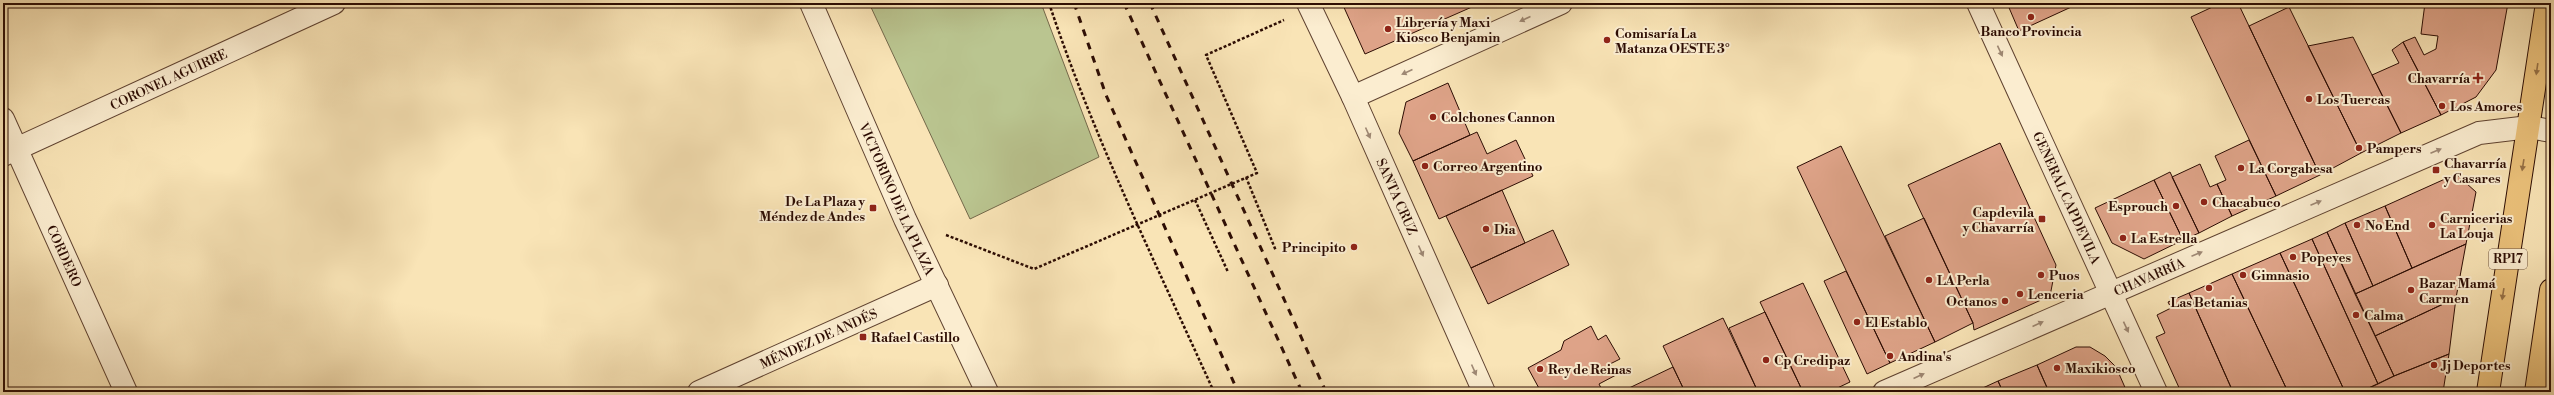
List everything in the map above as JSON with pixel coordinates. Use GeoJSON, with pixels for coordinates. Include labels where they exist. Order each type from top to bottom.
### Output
{"type":"FeatureCollection","features":[{"type":"Feature","properties":{"kind":"main road","name":"RP17"},"geometry":{"type":"LineString","coordinates":[[2488,392],[2547,3]]}},
{"type":"Feature","properties":{"kind":"main road"},"geometry":{"type":"LineString","coordinates":[[2536,392],[2551,290]]}},
{"type":"Feature","properties":{"kind":"street","name":"CORONEL AGUIRRE"},"geometry":{"type":"LineString","coordinates":[[10,152],[334,3]]}},
{"type":"Feature","properties":{"kind":"street","name":"VICTORINO DE LA PLAZA"},"geometry":{"type":"LineString","coordinates":[[811,3],[905,219],[987,392]]}},
{"type":"Feature","properties":{"kind":"street"},"geometry":{"type":"LineString","coordinates":[[1352,97],[1561,3]]}},
{"type":"Feature","properties":{"kind":"street","name":"GENERAL CAPDEVILA"},"geometry":{"type":"LineString","coordinates":[[1978,3],[2156,392]]}},
{"type":"Feature","properties":{"kind":"street","name":"SANTA CRUZ"},"geometry":{"type":"LineString","coordinates":[[1309,6],[1352,97],[1484,392]]}},
{"type":"Feature","properties":{"kind":"street","name":"CORDERO"},"geometry":{"type":"LineString","coordinates":[[3,119],[10,152],[126,392]]}},
{"type":"Feature","properties":{"kind":"street","name":"CHAVARRÍA"},"geometry":{"type":"LineString","coordinates":[[1884,392],[2479,132],[2529,127],[2551,130]]}},
{"type":"Feature","properties":{"kind":"street","name":"MÉNDEZ DE ANDÉS"},"geometry":{"type":"LineString","coordinates":[[699,392],[937,285]]}},
{"type":"Feature","properties":{"kind":"path"},"geometry":{"type":"LineString","coordinates":[[1049,3],[1067,58],[1138,225],[1214,392]]}},
{"type":"Feature","properties":{"kind":"path"},"geometry":{"type":"LineString","coordinates":[[905,219],[1034,269],[1257,173],[1206,55],[1309,6]]}},
{"type":"Feature","properties":{"kind":"path"},"geometry":{"type":"LineString","coordinates":[[1246,177],[1276,251]]}},
{"type":"Feature","properties":{"kind":"path"},"geometry":{"type":"LineString","coordinates":[[1195,200],[1228,272]]}},
{"type":"Feature","properties":{"kind":"green space"},"geometry":{"type":"Polygon","coordinates":[[[869,3],[1041,3],[1099,157],[970,219],[869,3]]]}},
{"type":"Feature","properties":{"kind":"building","name":"Librería y Maxi Kiosco Benjamin"},"geometry":{"type":"Polygon","coordinates":[[[1342,3],[1481,3],[1365,54],[1342,3]]]}},
{"type":"Feature","properties":{"kind":"building","name":"Banco Provincia"},"geometry":{"type":"Polygon","coordinates":[[[2007,3],[2080,3],[2019,31],[2007,3]]]}},
{"type":"Feature","properties":{"kind":"building"},"geometry":{"type":"Polygon","coordinates":[[[2221,3],[2238,3],[2320,175],[2276,196],[2191,17],[2221,3]]]}},
{"type":"Feature","properties":{"kind":"building"},"geometry":{"type":"Polygon","coordinates":[[[2425,3],[2508,3],[2496,70],[2476,97],[2441,115],[2403,42],[2415,37],[2424,55],[2436,49],[2438,36],[2421,34],[2425,3]]]}},
{"type":"Feature","properties":{"kind":"building","name":"Los Tuercas"},"geometry":{"type":"Polygon","coordinates":[[[2289,7],[2361,153],[2320,175],[2249,26],[2289,7]]]}},
{"type":"Feature","properties":{"kind":"building"},"geometry":{"type":"Polygon","coordinates":[[[2353,37],[2401,133],[2361,153],[2308,46],[2353,37]]]}},
{"type":"Feature","properties":{"kind":"building"},"geometry":{"type":"Polygon","coordinates":[[[2403,42],[2441,115],[2401,133],[2372,75],[2399,63],[2392,50],[2403,42]]]}},
{"type":"Feature","properties":{"kind":"building","name":"Colchones Cannon"},"geometry":{"type":"Polygon","coordinates":[[[1448,83],[1470,135],[1413,161],[1399,133],[1406,102],[1448,83]]]}},
{"type":"Feature","properties":{"kind":"building"},"geometry":{"type":"Polygon","coordinates":[[[1477,132],[1487,154],[1516,140],[1533,176],[1439,219],[1413,161],[1477,132]]]}},
{"type":"Feature","properties":{"kind":"building","name":"La Corgabesa"},"geometry":{"type":"Polygon","coordinates":[[[2249,140],[2276,196],[2232,216],[2217,184],[2226,180],[2215,156],[2249,140]]]}},
{"type":"Feature","properties":{"kind":"building"},"geometry":{"type":"Polygon","coordinates":[[[2000,143],[2056,265],[2050,296],[1974,330],[1973,323],[1908,185],[2000,143]]]}},
{"type":"Feature","properties":{"kind":"building"},"geometry":{"type":"Polygon","coordinates":[[[1841,146],[1935,342],[1890,363],[1797,167],[1841,146]]]}},
{"type":"Feature","properties":{"kind":"building","name":"Chacabuco"},"geometry":{"type":"Polygon","coordinates":[[[2200,164],[2210,187],[2217,184],[2232,216],[2199,233],[2172,177],[2200,164]]]}},
{"type":"Feature","properties":{"kind":"building","name":"Esprouch"},"geometry":{"type":"Polygon","coordinates":[[[2170,172],[2199,233],[2183,240],[2154,180],[2170,172]]]}},
{"type":"Feature","properties":{"kind":"building","name":"Carnicerias La Louja"},"geometry":{"type":"Polygon","coordinates":[[[2456,174],[2476,192],[2466,244],[2412,268],[2385,206],[2456,174]]]}},
{"type":"Feature","properties":{"kind":"building"},"geometry":{"type":"Polygon","coordinates":[[[2154,180],[2183,240],[2144,259],[2112,243],[2095,208],[2154,180]]]}},
{"type":"Feature","properties":{"kind":"building","name":"Dia"},"geometry":{"type":"Polygon","coordinates":[[[1502,190],[1525,243],[1471,268],[1446,216],[1502,190]]]}},
{"type":"Feature","properties":{"kind":"building"},"geometry":{"type":"Polygon","coordinates":[[[2385,206],[2412,268],[2373,286],[2345,223],[2385,206]]]}},
{"type":"Feature","properties":{"kind":"building","name":"LA Perla"},"geometry":{"type":"Polygon","coordinates":[[[1924,218],[1973,323],[1935,342],[1885,236],[1924,218]]]}},
{"type":"Feature","properties":{"kind":"building"},"geometry":{"type":"Polygon","coordinates":[[[2345,223],[2373,286],[2355,294],[2327,232],[2345,223]]]}},
{"type":"Feature","properties":{"kind":"building"},"geometry":{"type":"Polygon","coordinates":[[[1553,230],[1569,265],[1488,304],[1471,268],[1553,230]]]}},
{"type":"Feature","properties":{"kind":"building","name":"Calma"},"geometry":{"type":"Polygon","coordinates":[[[2327,232],[2394,376],[2378,384],[2312,239],[2327,232]]]}},
{"type":"Feature","properties":{"kind":"building"},"geometry":{"type":"Polygon","coordinates":[[[2312,239],[2378,384],[2360,392],[2345,392],[2280,253],[2312,239]]]}},
{"type":"Feature","properties":{"kind":"building","name":"Bazar Mamá Carmen"},"geometry":{"type":"Polygon","coordinates":[[[2466,244],[2456,298],[2375,336],[2355,294],[2466,244]]]}},
{"type":"Feature","properties":{"kind":"building"},"geometry":{"type":"Polygon","coordinates":[[[2280,253],[2345,392],[2288,392],[2232,274],[2280,253]]]}},
{"type":"Feature","properties":{"kind":"building","name":"El Establo"},"geometry":{"type":"Polygon","coordinates":[[[1846,271],[1890,363],[1867,374],[1824,281],[1846,271]]]}},
{"type":"Feature","properties":{"kind":"building"},"geometry":{"type":"Polygon","coordinates":[[[2232,274],[2288,392],[2233,392],[2189,293],[2232,274]]]}},
{"type":"Feature","properties":{"kind":"building"},"geometry":{"type":"Polygon","coordinates":[[[1803,283],[1850,382],[1829,392],[1803,392],[1760,302],[1803,283]]]}},
{"type":"Feature","properties":{"kind":"building"},"geometry":{"type":"Polygon","coordinates":[[[2189,293],[2233,392],[2181,392],[2156,337],[2165,333],[2157,315],[2171,308],[2168,302],[2189,293]]]}},
{"type":"Feature","properties":{"kind":"building"},"geometry":{"type":"Polygon","coordinates":[[[2456,298],[2449,354],[2394,376],[2375,336],[2456,298]]]}},
{"type":"Feature","properties":{"kind":"building","name":"Cp Credipaz"},"geometry":{"type":"Polygon","coordinates":[[[1765,312],[1803,392],[1758,392],[1729,328],[1765,312]]]}},
{"type":"Feature","properties":{"kind":"building"},"geometry":{"type":"Polygon","coordinates":[[[1723,318],[1758,392],[1685,392],[1663,346],[1723,318]]]}},
{"type":"Feature","properties":{"kind":"building"},"geometry":{"type":"Polygon","coordinates":[[[1591,326],[1598,340],[1606,335],[1620,359],[1610,364],[1616,375],[1599,384],[1603,392],[1541,392],[1528,368],[1561,350],[1564,341],[1591,326]]]}},
{"type":"Feature","properties":{"kind":"building"},"geometry":{"type":"Polygon","coordinates":[[[2076,347],[2090,347],[2105,356],[2116,367],[2127,392],[2049,392],[2037,365],[2076,347]]]}},
{"type":"Feature","properties":{"kind":"building","name":"Jj Deportes"},"geometry":{"type":"Polygon","coordinates":[[[2449,354],[2443,392],[2360,392],[2394,376],[2449,354]]]}},
{"type":"Feature","properties":{"kind":"building"},"geometry":{"type":"Polygon","coordinates":[[[2037,365],[2049,392],[2003,392],[1998,381],[2037,365]]]}},
{"type":"Feature","properties":{"kind":"building"},"geometry":{"type":"Polygon","coordinates":[[[1673,367],[1685,392],[1628,392],[1627,389],[1673,367]]]}},
{"type":"Feature","properties":{"kind":"building"},"geometry":{"type":"Polygon","coordinates":[[[1998,381],[2003,392],[1974,392],[1998,381]]]}},
{"type":"Feature","properties":{"kind":"railway"},"geometry":{"type":"LineString","coordinates":[[1074,3],[1106,95],[1238,392]]}},
{"type":"Feature","properties":{"kind":"railway"},"geometry":{"type":"LineString","coordinates":[[1124,3],[1302,392]]}},
{"type":"Feature","properties":{"kind":"railway"},"geometry":{"type":"LineString","coordinates":[[1150,3],[1326,392]]}},
{"type":"Feature","properties":{"kind":"place","name":"Banco Provincia"},"geometry":{"type":"Point","coordinates":[2031,17]}},
{"type":"Feature","properties":{"kind":"place","name":"Librería y Maxi Kiosco Benjamin"},"geometry":{"type":"Point","coordinates":[1388,29]}},
{"type":"Feature","properties":{"kind":"place","name":"Comisaría La Matanza OESTE 3°"},"geometry":{"type":"Point","coordinates":[1607,40]}},
{"type":"Feature","properties":{"kind":"place","name":"Chavarría"},"geometry":{"type":"Point","coordinates":[2478,78]}},
{"type":"Feature","properties":{"kind":"place","name":"Los Tuercas"},"geometry":{"type":"Point","coordinates":[2309,99]}},
{"type":"Feature","properties":{"kind":"place","name":"Los Amores"},"geometry":{"type":"Point","coordinates":[2442,106]}},
{"type":"Feature","properties":{"kind":"place","name":"Colchones Cannon"},"geometry":{"type":"Point","coordinates":[1433,117]}},
{"type":"Feature","properties":{"kind":"place","name":"Pampers"},"geometry":{"type":"Point","coordinates":[2359,148]}},
{"type":"Feature","properties":{"kind":"place","name":"Correo Argentino"},"geometry":{"type":"Point","coordinates":[1425,166]}},
{"type":"Feature","properties":{"kind":"place","name":"La Corgabesa"},"geometry":{"type":"Point","coordinates":[2241,168]}},
{"type":"Feature","properties":{"kind":"place","name":"Chavarría y Casares"},"geometry":{"type":"Point","coordinates":[2436,170]}},
{"type":"Feature","properties":{"kind":"place","name":"Chacabuco"},"geometry":{"type":"Point","coordinates":[2204,202]}},
{"type":"Feature","properties":{"kind":"place","name":"Esprouch"},"geometry":{"type":"Point","coordinates":[2176,206]}},
{"type":"Feature","properties":{"kind":"place","name":"De La Plaza y Méndez de Andes"},"geometry":{"type":"Point","coordinates":[873,208]}},
{"type":"Feature","properties":{"kind":"place","name":"Capdevila y Chavarría"},"geometry":{"type":"Point","coordinates":[2042,219]}},
{"type":"Feature","properties":{"kind":"place","name":"No End"},"geometry":{"type":"Point","coordinates":[2357,225]}},
{"type":"Feature","properties":{"kind":"place","name":"Carnicerias La Louja"},"geometry":{"type":"Point","coordinates":[2432,225]}},
{"type":"Feature","properties":{"kind":"place","name":"Dia"},"geometry":{"type":"Point","coordinates":[1486,229]}},
{"type":"Feature","properties":{"kind":"place","name":"La Estrella"},"geometry":{"type":"Point","coordinates":[2123,238]}},
{"type":"Feature","properties":{"kind":"place","name":"Principito"},"geometry":{"type":"Point","coordinates":[1354,247]}},
{"type":"Feature","properties":{"kind":"place","name":"Popeyes"},"geometry":{"type":"Point","coordinates":[2293,257]}},
{"type":"Feature","properties":{"kind":"place","name":"Puos"},"geometry":{"type":"Point","coordinates":[2041,275]}},
{"type":"Feature","properties":{"kind":"place","name":"Gimnasio"},"geometry":{"type":"Point","coordinates":[2243,275]}},
{"type":"Feature","properties":{"kind":"place","name":"LA Perla"},"geometry":{"type":"Point","coordinates":[1929,280]}},
{"type":"Feature","properties":{"kind":"place","name":"Las Betanias"},"geometry":{"type":"Point","coordinates":[2209,288]}},
{"type":"Feature","properties":{"kind":"place","name":"Bazar Mamá Carmen"},"geometry":{"type":"Point","coordinates":[2411,290]}},
{"type":"Feature","properties":{"kind":"place","name":"Lenceria"},"geometry":{"type":"Point","coordinates":[2020,294]}},
{"type":"Feature","properties":{"kind":"place","name":"Octanos"},"geometry":{"type":"Point","coordinates":[2005,301]}},
{"type":"Feature","properties":{"kind":"place","name":"Calma"},"geometry":{"type":"Point","coordinates":[2356,315]}},
{"type":"Feature","properties":{"kind":"place","name":"El Establo"},"geometry":{"type":"Point","coordinates":[1857,322]}},
{"type":"Feature","properties":{"kind":"place","name":"Rafael Castillo"},"geometry":{"type":"Point","coordinates":[863,337]}},
{"type":"Feature","properties":{"kind":"place","name":"Andina's"},"geometry":{"type":"Point","coordinates":[1890,356]}},
{"type":"Feature","properties":{"kind":"place","name":"Cp Credipaz"},"geometry":{"type":"Point","coordinates":[1766,360]}},
{"type":"Feature","properties":{"kind":"place","name":"Jj Deportes"},"geometry":{"type":"Point","coordinates":[2434,365]}},
{"type":"Feature","properties":{"kind":"place","name":"Maxikiosco"},"geometry":{"type":"Point","coordinates":[2057,368]}},
{"type":"Feature","properties":{"kind":"place","name":"Rey de Reinas"},"geometry":{"type":"Point","coordinates":[1540,369]}}]}
